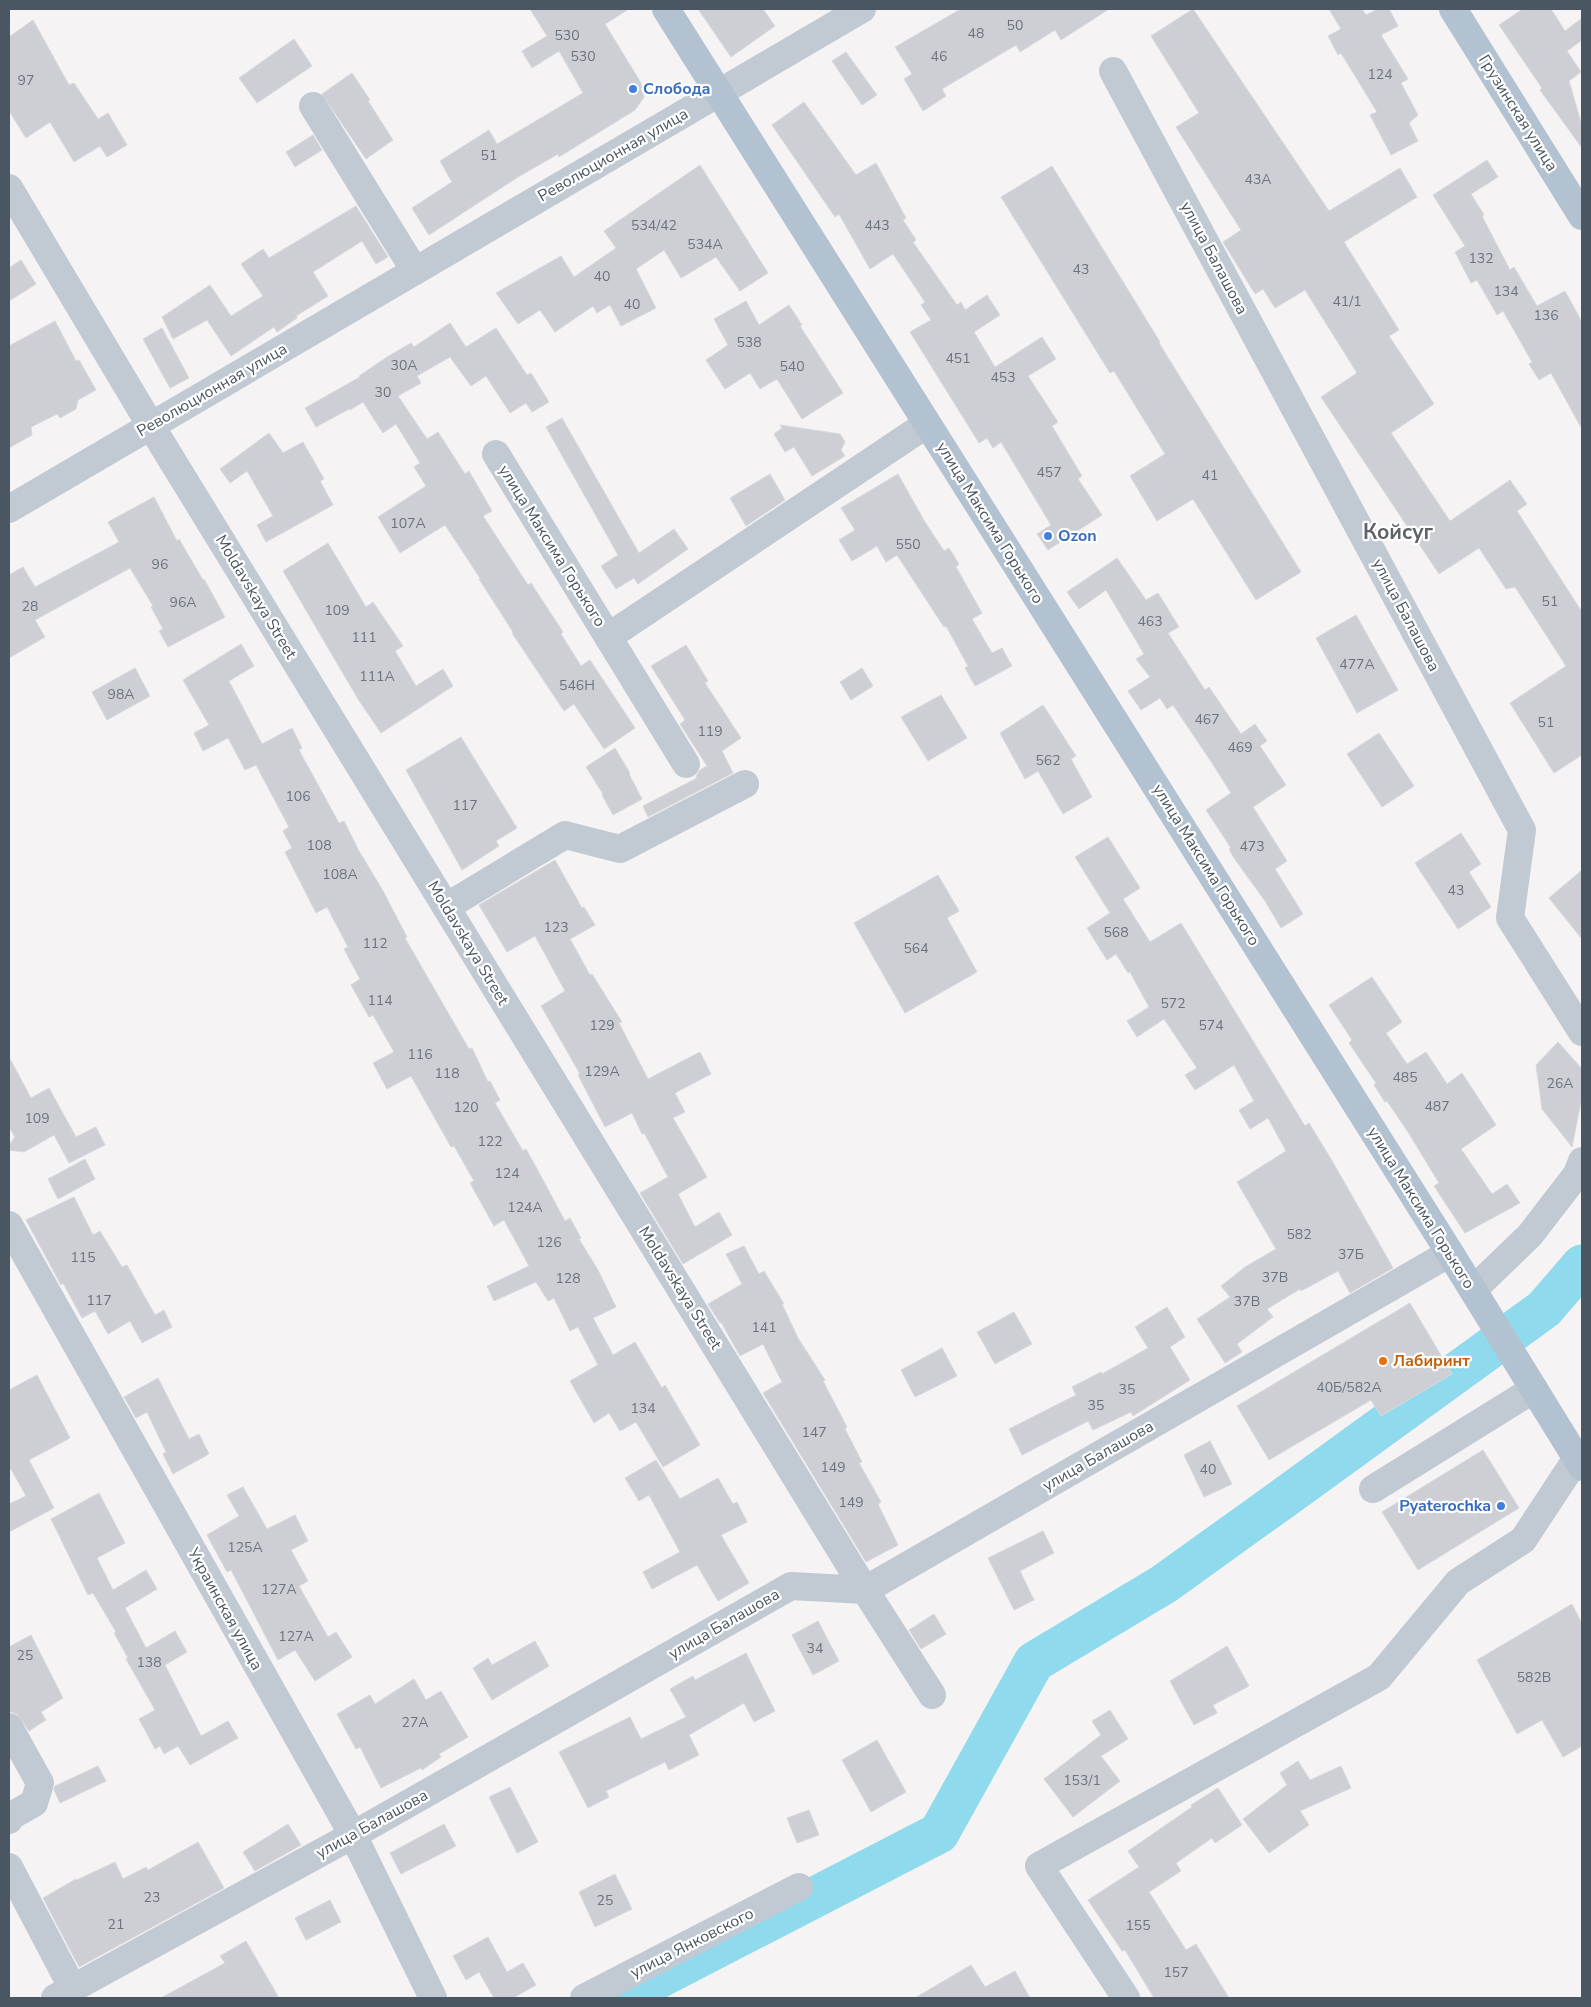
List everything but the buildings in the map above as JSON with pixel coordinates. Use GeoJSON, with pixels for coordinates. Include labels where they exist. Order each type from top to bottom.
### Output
{"type":"FeatureCollection","features":[{"type":"Feature","properties":{"kind":"main road","name":"улица Максима Горького"},"geometry":{"type":"LineString","coordinates":[[666,9],[1530,1383]]}},
{"type":"Feature","properties":{"kind":"main road","name":"Грузинская улица"},"geometry":{"type":"LineString","coordinates":[[1453,9],[1582,216]]}},
{"type":"Feature","properties":{"kind":"main road"},"geometry":{"type":"LineString","coordinates":[[1530,1383],[1580,1462]]}},
{"type":"Feature","properties":{"kind":"street","name":"Революционная улица"},"geometry":{"type":"LineString","coordinates":[[9,509],[862,9]]}},
{"type":"Feature","properties":{"kind":"street","name":"улица Балашова"},"geometry":{"type":"LineString","coordinates":[[1113,71],[1522,830],[1510,918],[1582,1032]]}},
{"type":"Feature","properties":{"kind":"street"},"geometry":{"type":"LineString","coordinates":[[313,106],[415,271]]}},
{"type":"Feature","properties":{"kind":"street","name":"Moldavskaya Street"},"geometry":{"type":"LineString","coordinates":[[9,188],[151,426],[864,1590],[932,1695]]}},
{"type":"Feature","properties":{"kind":"street","name":"улица Максима Горького"},"geometry":{"type":"LineString","coordinates":[[608,637],[928,424]]}},
{"type":"Feature","properties":{"kind":"street","name":"улица Максима Горького"},"geometry":{"type":"LineString","coordinates":[[496,454],[686,764]]}},
{"type":"Feature","properties":{"kind":"street"},"geometry":{"type":"LineString","coordinates":[[446,907],[565,835],[620,849],[745,784]]}},
{"type":"Feature","properties":{"kind":"street"},"geometry":{"type":"LineString","coordinates":[[1478,1299],[1577,1174],[1582,1160]]}},
{"type":"Feature","properties":{"kind":"street","name":"Украинская улица"},"geometry":{"type":"LineString","coordinates":[[9,1225],[353,1835],[433,1998]]}},
{"type":"Feature","properties":{"kind":"street","name":"улица Балашова"},"geometry":{"type":"LineString","coordinates":[[64,1994],[353,1835],[791,1586],[864,1590],[1450,1253]]}},
{"type":"Feature","properties":{"kind":"street"},"geometry":{"type":"LineString","coordinates":[[1373,1489],[1530,1383]]}},
{"type":"Feature","properties":{"kind":"street"},"geometry":{"type":"LineString","coordinates":[[1126,1998],[1039,1866],[1379,1677],[1458,1582],[1522,1540],[1580,1462]]}},
{"type":"Feature","properties":{"kind":"street"},"geometry":{"type":"LineString","coordinates":[[9,1727],[40,1783],[34,1803],[11,1816],[9,1820]]}},
{"type":"Feature","properties":{"kind":"street"},"geometry":{"type":"LineString","coordinates":[[9,1867],[64,1994]]}},
{"type":"Feature","properties":{"kind":"street","name":"улица Янковского"},"geometry":{"type":"LineString","coordinates":[[584,1998],[799,1887]]}},
{"type":"Feature","properties":{"kind":"waterway"},"geometry":{"type":"LineString","coordinates":[[620,1998],[939,1833],[1034,1662],[1164,1584],[1292,1492],[1544,1309],[1582,1265]]}},
{"type":"Feature","properties":{"kind":"place","name":"Слобода"},"geometry":{"type":"Point","coordinates":[633,89]}},
{"type":"Feature","properties":{"kind":"place","name":"Ozon"},"geometry":{"type":"Point","coordinates":[1048,536]}},
{"type":"Feature","properties":{"kind":"place","name":"Лабиринт"},"geometry":{"type":"Point","coordinates":[1383,1361]}},
{"type":"Feature","properties":{"kind":"place","name":"Pyaterochka"},"geometry":{"type":"Point","coordinates":[1501,1506]}},
{"type":"Feature","properties":{"kind":"district","name":"Койсуг"},"geometry":{"type":"Point","coordinates":[1398,532]}}]}
